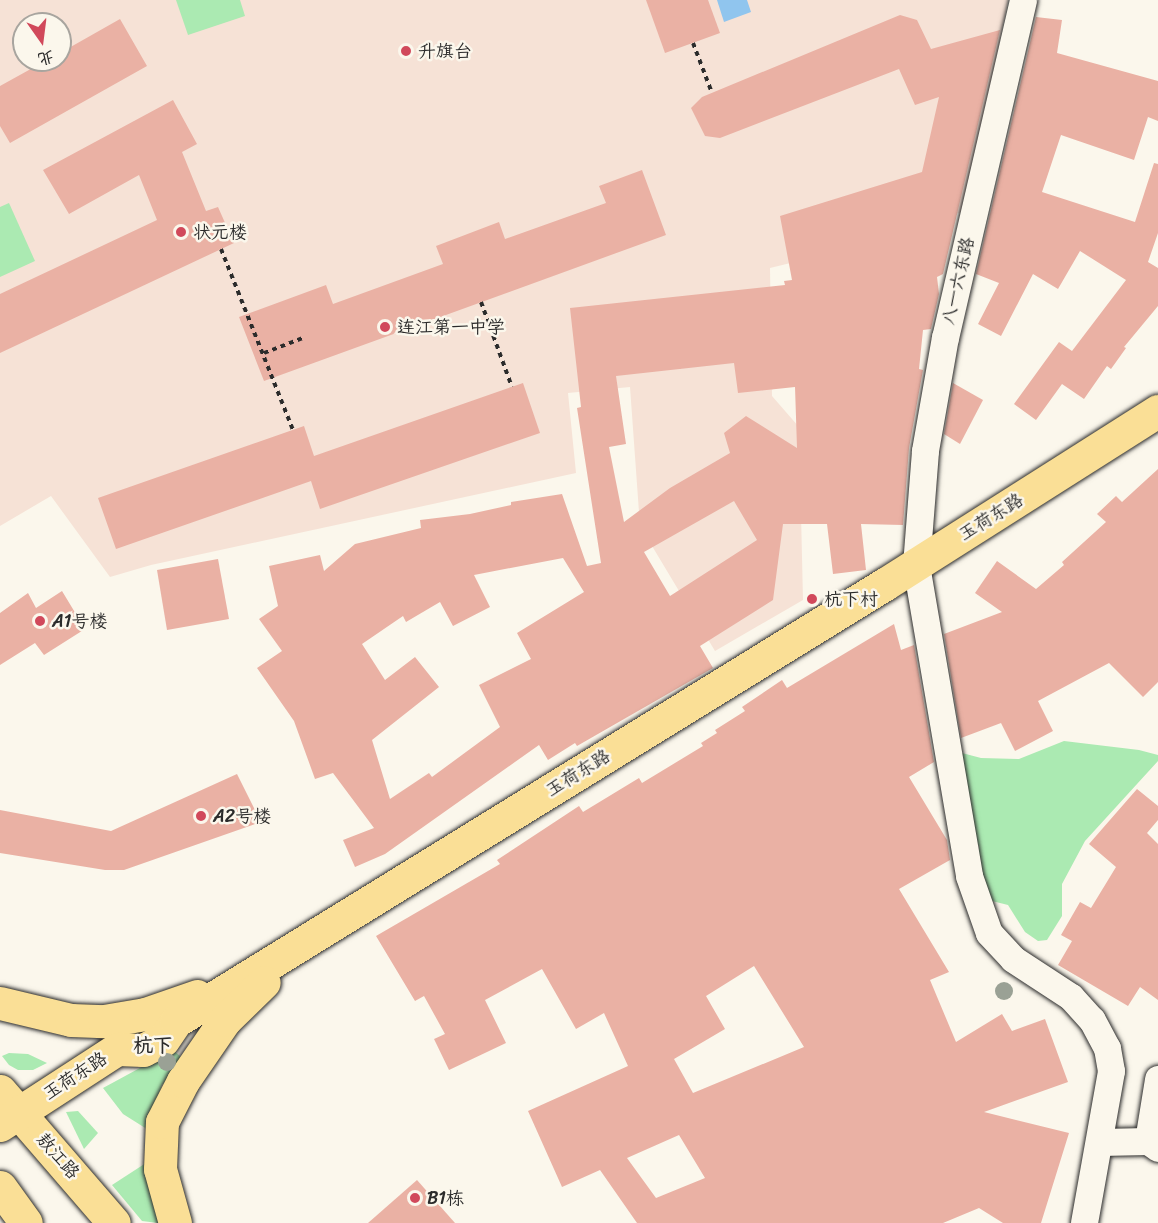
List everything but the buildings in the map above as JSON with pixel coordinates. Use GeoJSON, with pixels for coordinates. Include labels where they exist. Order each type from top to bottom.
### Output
{"type":"FeatureCollection","features":[{"type":"Feature","properties":{"kind":"main road","name":"玉荷东路"},"geometry":{"type":"LineString","coordinates":[[310,938],[916,565],[1158,411]]}},
{"type":"Feature","properties":{"kind":"main road"},"geometry":{"type":"LineString","coordinates":[[0,1003],[117,1034],[174,1005],[224,984],[310,938]]}},
{"type":"Feature","properties":{"kind":"main road"},"geometry":{"type":"LineString","coordinates":[[175,1223],[160,1169],[162,1122],[183,1081],[225,1020],[310,938]]}},
{"type":"Feature","properties":{"kind":"main road","name":"玉荷东路"},"geometry":{"type":"LineString","coordinates":[[6,1109],[117,1034]]}},
{"type":"Feature","properties":{"kind":"main road","name":"敖江路"},"geometry":{"type":"LineString","coordinates":[[6,1109],[114,1223]]}},
{"type":"Feature","properties":{"kind":"main road"},"geometry":{"type":"LineString","coordinates":[[0,1187],[26,1223]]}},
{"type":"Feature","properties":{"kind":"street","name":"八一六东路"},"geometry":{"type":"LineString","coordinates":[[1023,0],[945,337],[925,451],[916,565],[969,876],[989,933],[1013,959],[1071,997],[1092,1020],[1107,1048],[1112,1071],[1084,1223]]}},
{"type":"Feature","properties":{"kind":"street"},"geometry":{"type":"LineString","coordinates":[[1100,1142],[1153,1144],[1158,1079]]}},
{"type":"Feature","properties":{"kind":"path"},"geometry":{"type":"LineString","coordinates":[[693,43],[712,93]]}},
{"type":"Feature","properties":{"kind":"path"},"geometry":{"type":"LineString","coordinates":[[221,249],[293,430]]}},
{"type":"Feature","properties":{"kind":"path"},"geometry":{"type":"LineString","coordinates":[[481,302],[512,387]]}},
{"type":"Feature","properties":{"kind":"path"},"geometry":{"type":"LineString","coordinates":[[264,353],[305,337]]}},
{"type":"Feature","properties":{"kind":"shaded area","name":"连江第一中学"},"geometry":{"type":"Polygon","coordinates":[[[0,0],[1008,0],[965,211],[856,247],[770,268],[772,396],[799,427],[803,600],[715,651],[640,526],[630,387],[568,393],[576,473],[151,565],[110,577],[51,496],[0,526],[0,0]]]}},
{"type":"Feature","properties":{"kind":"green space"},"geometry":{"type":"Polygon","coordinates":[[[176,0],[240,0],[245,16],[188,35],[176,0]]]}},
{"type":"Feature","properties":{"kind":"green space"},"geometry":{"type":"Polygon","coordinates":[[[9,203],[35,261],[0,277],[0,207],[9,203]]]}},
{"type":"Feature","properties":{"kind":"green space"},"geometry":{"type":"Polygon","coordinates":[[[1064,741],[1139,750],[1158,755],[1158,761],[1085,841],[1062,884],[1062,916],[1047,940],[1038,941],[1025,932],[1008,905],[992,901],[980,889],[977,865],[979,846],[967,828],[962,753],[981,758],[1019,759],[1064,741]]]}},
{"type":"Feature","properties":{"kind":"green space"},"geometry":{"type":"Polygon","coordinates":[[[173,1050],[180,1056],[179,1067],[162,1085],[151,1116],[150,1131],[123,1114],[103,1088],[173,1050]]]}},
{"type":"Feature","properties":{"kind":"green space"},"geometry":{"type":"Polygon","coordinates":[[[9,1053],[28,1054],[47,1063],[33,1070],[18,1070],[9,1065],[2,1056],[9,1053]]]}},
{"type":"Feature","properties":{"kind":"green space"},"geometry":{"type":"Polygon","coordinates":[[[78,1111],[98,1133],[84,1149],[66,1112],[78,1111]]]}},
{"type":"Feature","properties":{"kind":"green space"},"geometry":{"type":"Polygon","coordinates":[[[149,1161],[158,1223],[142,1221],[112,1185],[149,1161]]]}},
{"type":"Feature","properties":{"kind":"water"},"geometry":{"type":"Polygon","coordinates":[[[717,0],[747,0],[751,12],[724,22],[717,0]]]}},
{"type":"Feature","properties":{"kind":"place","name":"升旗台"},"geometry":{"type":"Point","coordinates":[406,51]}},
{"type":"Feature","properties":{"kind":"place","name":"状元楼"},"geometry":{"type":"Point","coordinates":[181,232]}},
{"type":"Feature","properties":{"kind":"place","name":"连江第一中学"},"geometry":{"type":"Point","coordinates":[385,327]}},
{"type":"Feature","properties":{"kind":"place","name":"杭下村"},"geometry":{"type":"Point","coordinates":[812,599]}},
{"type":"Feature","properties":{"kind":"place","name":"A1号楼"},"geometry":{"type":"Point","coordinates":[40,621]}},
{"type":"Feature","properties":{"kind":"place","name":"A2号楼"},"geometry":{"type":"Point","coordinates":[201,816]}},
{"type":"Feature","properties":{"kind":"place","name":"B1栋"},"geometry":{"type":"Point","coordinates":[415,1198]}},
{"type":"Feature","properties":{"kind":"district","name":"杭下"},"geometry":{"type":"Point","coordinates":[153,1045]}}]}
